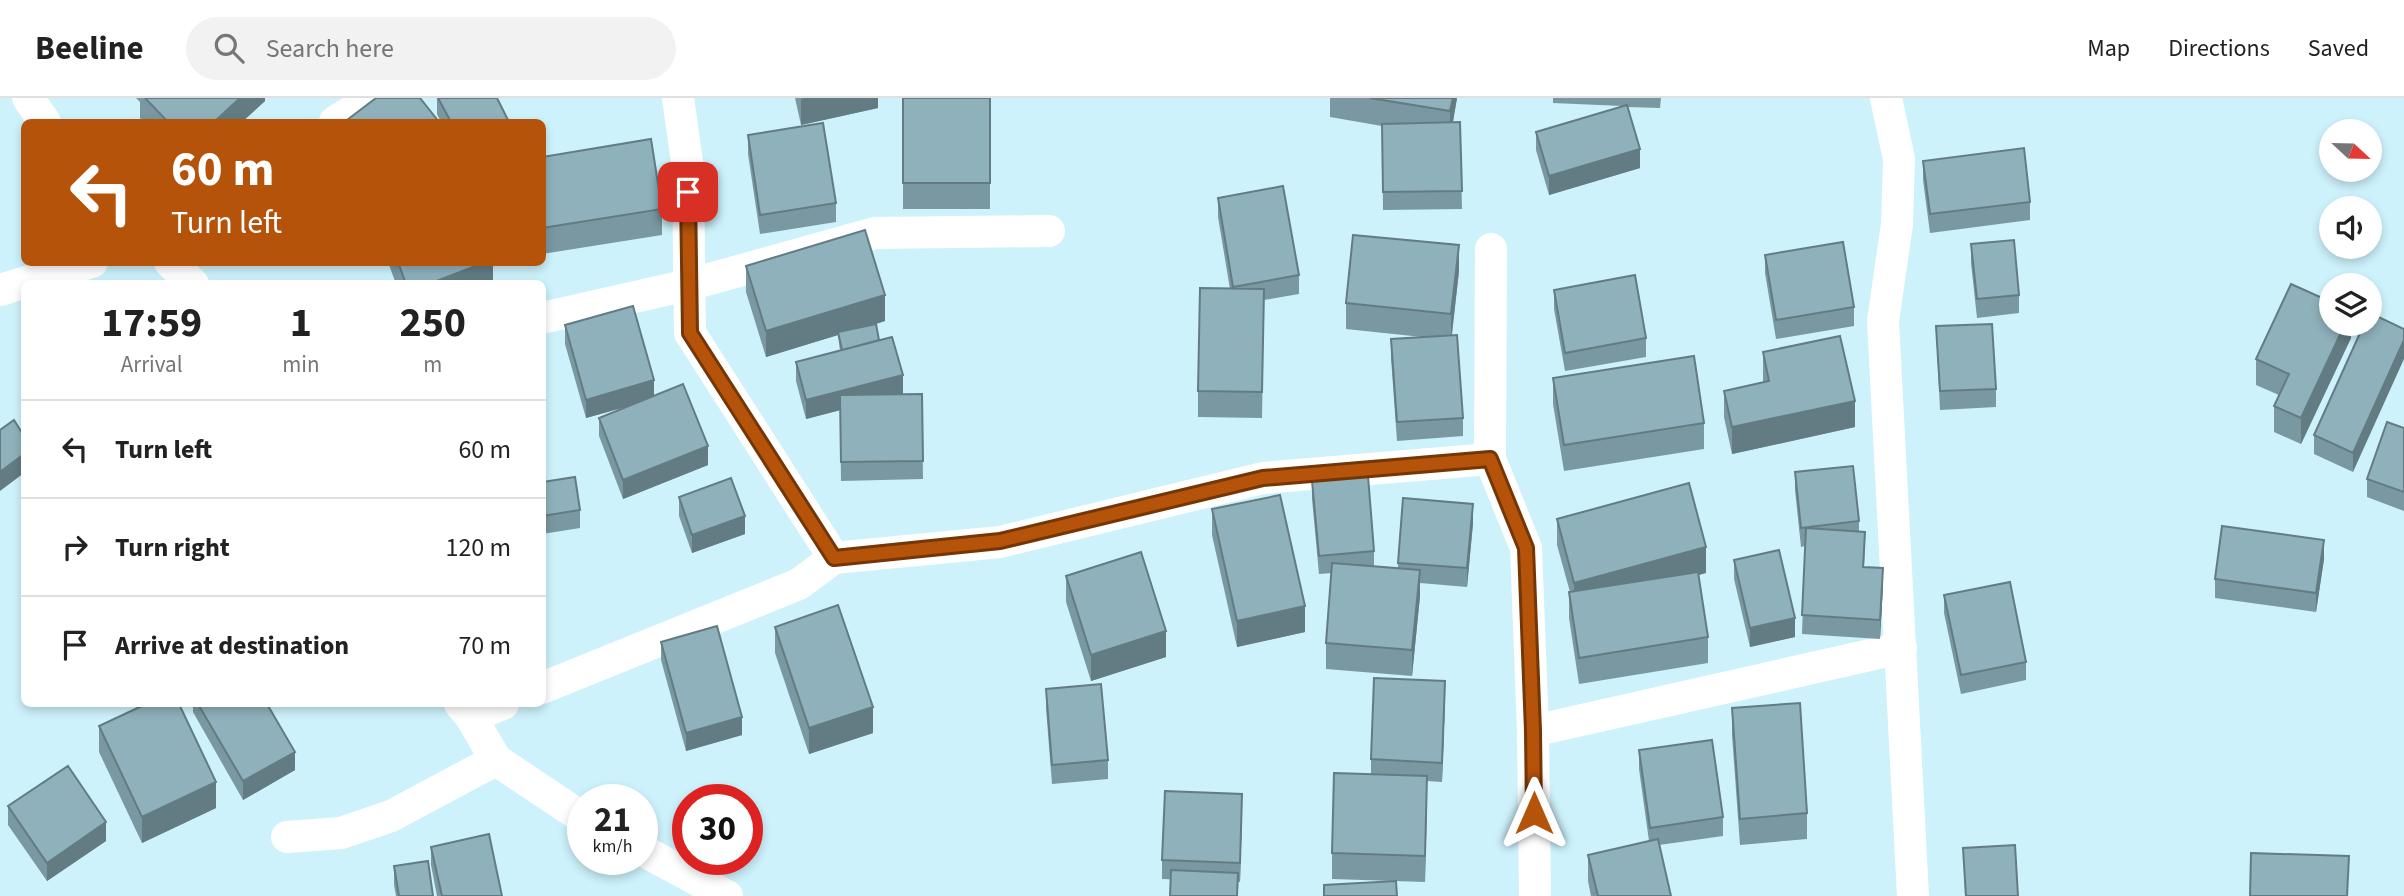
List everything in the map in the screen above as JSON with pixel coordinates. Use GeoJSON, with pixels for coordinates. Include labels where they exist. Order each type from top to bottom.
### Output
{"type":"FeatureCollection","features":[{"type":"Feature","properties":{"kind":"street"},"geometry":{"type":"LineString","coordinates":[[28,98],[43,119]]}},
{"type":"Feature","properties":{"kind":"street"},"geometry":{"type":"LineString","coordinates":[[340,119],[372,98]]}},
{"type":"Feature","properties":{"kind":"street"},"geometry":{"type":"LineString","coordinates":[[678,98],[688,169],[690,333],[834,558]]}},
{"type":"Feature","properties":{"kind":"street"},"geometry":{"type":"LineString","coordinates":[[1886,98],[1899,159],[1897,225],[1883,321],[1913,896]]}},
{"type":"Feature","properties":{"kind":"street"},"geometry":{"type":"LineString","coordinates":[[546,317],[688,285],[875,233],[1049,231]]}},
{"type":"Feature","properties":{"kind":"street"},"geometry":{"type":"LineString","coordinates":[[1491,249],[1490,459],[1526,548],[1533,731],[1535,896]]}},
{"type":"Feature","properties":{"kind":"street"},"geometry":{"type":"LineString","coordinates":[[33,280],[79,266]]}},
{"type":"Feature","properties":{"kind":"street"},"geometry":{"type":"LineString","coordinates":[[174,266],[189,280]]}},
{"type":"Feature","properties":{"kind":"street"},"geometry":{"type":"LineString","coordinates":[[0,290],[21,284]]}},
{"type":"Feature","properties":{"kind":"street"},"geometry":{"type":"LineString","coordinates":[[546,686],[799,584],[834,558],[1000,541],[1263,478],[1490,459]]}},
{"type":"Feature","properties":{"kind":"street"},"geometry":{"type":"LineString","coordinates":[[1533,731],[1901,649]]}},
{"type":"Feature","properties":{"kind":"street"},"geometry":{"type":"LineString","coordinates":[[484,707],[466,710],[496,760],[567,807]]}},
{"type":"Feature","properties":{"kind":"street"},"geometry":{"type":"LineString","coordinates":[[287,837],[341,833],[391,816],[496,760]]}},
{"type":"Feature","properties":{"kind":"street"},"geometry":{"type":"LineString","coordinates":[[658,858],[727,896]]}},
{"type":"Feature","properties":{"kind":"building"},"geometry":{"type":"Polygon","coordinates":[[[145,98],[240,98],[217,119],[165,119],[145,98]]]}},
{"type":"Feature","properties":{"kind":"building"},"geometry":{"type":"Polygon","coordinates":[[[376,98],[420,98],[437,119],[348,119],[376,98]]]}},
{"type":"Feature","properties":{"kind":"building"},"geometry":{"type":"Polygon","coordinates":[[[438,98],[497,98],[508,119],[449,119],[438,98]]]}},
{"type":"Feature","properties":{"kind":"building"},"geometry":{"type":"Polygon","coordinates":[[[903,98],[990,98],[990,183],[903,183],[903,98]]]}},
{"type":"Feature","properties":{"kind":"building"},"geometry":{"type":"Polygon","coordinates":[[[1370,98],[1453,98],[1450,111],[1370,98]]]}},
{"type":"Feature","properties":{"kind":"building"},"geometry":{"type":"Polygon","coordinates":[[[1627,105],[1640,149],[1549,176],[1536,132],[1627,105]]]}},
{"type":"Feature","properties":{"kind":"building"},"geometry":{"type":"Polygon","coordinates":[[[1460,122],[1462,191],[1383,192],[1382,124],[1460,122]]]}},
{"type":"Feature","properties":{"kind":"building"},"geometry":{"type":"Polygon","coordinates":[[[823,123],[836,203],[760,215],[748,135],[823,123]]]}},
{"type":"Feature","properties":{"kind":"building"},"geometry":{"type":"Polygon","coordinates":[[[651,139],[662,209],[546,227],[546,156],[651,139]]]}},
{"type":"Feature","properties":{"kind":"building"},"geometry":{"type":"Polygon","coordinates":[[[2024,148],[2030,202],[1930,214],[1923,161],[2024,148]]]}},
{"type":"Feature","properties":{"kind":"building"},"geometry":{"type":"Polygon","coordinates":[[[1283,186],[1299,275],[1233,287],[1218,198],[1283,186]]]}},
{"type":"Feature","properties":{"kind":"building"},"geometry":{"type":"Polygon","coordinates":[[[865,230],[885,295],[766,331],[746,266],[865,230]]]}},
{"type":"Feature","properties":{"kind":"building"},"geometry":{"type":"Polygon","coordinates":[[[1353,235],[1459,245],[1451,314],[1346,303],[1353,235]]]}},
{"type":"Feature","properties":{"kind":"building"},"geometry":{"type":"Polygon","coordinates":[[[2014,240],[2019,295],[1977,299],[1971,244],[2014,240]]]}},
{"type":"Feature","properties":{"kind":"building"},"geometry":{"type":"Polygon","coordinates":[[[1843,242],[1854,307],[1776,320],[1765,255],[1843,242]]]}},
{"type":"Feature","properties":{"kind":"building"},"geometry":{"type":"Polygon","coordinates":[[[399,266],[476,266],[439,280],[405,280],[399,266]]]}},
{"type":"Feature","properties":{"kind":"building"},"geometry":{"type":"Polygon","coordinates":[[[1635,275],[1646,338],[1565,353],[1554,290],[1635,275]]]}},
{"type":"Feature","properties":{"kind":"building"},"geometry":{"type":"Polygon","coordinates":[[[2291,284],[2319,297],[2319,336],[2339,336],[2301,418],[2274,406],[2289,374],[2256,359],[2291,284]]]}},
{"type":"Feature","properties":{"kind":"building"},"geometry":{"type":"Polygon","coordinates":[[[1200,288],[1264,289],[1262,392],[1198,391],[1200,288]]]}},
{"type":"Feature","properties":{"kind":"building"},"geometry":{"type":"Polygon","coordinates":[[[633,306],[654,380],[586,400],[565,325],[633,306]]]}},
{"type":"Feature","properties":{"kind":"building"},"geometry":{"type":"Polygon","coordinates":[[[2382,319],[2404,329],[2404,340],[2353,453],[2314,435],[2359,336],[2382,336],[2382,319]]]}},
{"type":"Feature","properties":{"kind":"building"},"geometry":{"type":"Polygon","coordinates":[[[876,324],[879,340],[842,350],[838,332],[876,324]]]}},
{"type":"Feature","properties":{"kind":"building"},"geometry":{"type":"Polygon","coordinates":[[[1992,324],[1996,389],[1940,391],[1936,326],[1992,324]]]}},
{"type":"Feature","properties":{"kind":"building"},"geometry":{"type":"Polygon","coordinates":[[[1457,335],[1463,418],[1397,422],[1391,339],[1457,335]]]}},
{"type":"Feature","properties":{"kind":"building"},"geometry":{"type":"Polygon","coordinates":[[[1840,336],[1855,401],[1732,427],[1724,391],[1769,381],[1763,352],[1840,336]]]}},
{"type":"Feature","properties":{"kind":"building"},"geometry":{"type":"Polygon","coordinates":[[[892,337],[903,375],[806,400],[796,362],[892,337]]]}},
{"type":"Feature","properties":{"kind":"building"},"geometry":{"type":"Polygon","coordinates":[[[1694,356],[1704,423],[1564,445],[1553,378],[1694,356]]]}},
{"type":"Feature","properties":{"kind":"building"},"geometry":{"type":"Polygon","coordinates":[[[683,384],[708,446],[623,480],[599,418],[683,384]]]}},
{"type":"Feature","properties":{"kind":"building"},"geometry":{"type":"Polygon","coordinates":[[[922,394],[923,461],[841,462],[840,395],[922,394]]]}},
{"type":"Feature","properties":{"kind":"building"},"geometry":{"type":"Polygon","coordinates":[[[14,420],[21,431],[21,456],[0,472],[0,430],[14,420]]]}},
{"type":"Feature","properties":{"kind":"building"},"geometry":{"type":"Polygon","coordinates":[[[2387,422],[2404,428],[2404,492],[2367,479],[2387,422]]]}},
{"type":"Feature","properties":{"kind":"building"},"geometry":{"type":"Polygon","coordinates":[[[1853,466],[1859,521],[1801,528],[1795,472],[1853,466]]]}},
{"type":"Feature","properties":{"kind":"building"},"geometry":{"type":"Polygon","coordinates":[[[1368,476],[1374,551],[1319,556],[1312,481],[1368,476]]]}},
{"type":"Feature","properties":{"kind":"building"},"geometry":{"type":"Polygon","coordinates":[[[575,477],[580,510],[546,515],[546,482],[575,477]]]}},
{"type":"Feature","properties":{"kind":"building"},"geometry":{"type":"Polygon","coordinates":[[[731,478],[745,516],[692,535],[679,497],[731,478]]]}},
{"type":"Feature","properties":{"kind":"building"},"geometry":{"type":"Polygon","coordinates":[[[1689,483],[1706,547],[1574,583],[1557,519],[1689,483]]]}},
{"type":"Feature","properties":{"kind":"building"},"geometry":{"type":"Polygon","coordinates":[[[1280,495],[1305,606],[1237,621],[1212,509],[1280,495]]]}},
{"type":"Feature","properties":{"kind":"building"},"geometry":{"type":"Polygon","coordinates":[[[1403,498],[1473,504],[1467,568],[1398,563],[1403,498]]]}},
{"type":"Feature","properties":{"kind":"building"},"geometry":{"type":"Polygon","coordinates":[[[2222,526],[2324,540],[2316,593],[2215,579],[2222,526]]]}},
{"type":"Feature","properties":{"kind":"building"},"geometry":{"type":"Polygon","coordinates":[[[1806,528],[1865,532],[1863,567],[1883,568],[1880,620],[1802,615],[1806,528]]]}},
{"type":"Feature","properties":{"kind":"building"},"geometry":{"type":"Polygon","coordinates":[[[1779,550],[1795,618],[1750,628],[1734,560],[1779,550]]]}},
{"type":"Feature","properties":{"kind":"building"},"geometry":{"type":"Polygon","coordinates":[[[1141,552],[1166,631],[1091,655],[1066,576],[1141,552]]]}},
{"type":"Feature","properties":{"kind":"building"},"geometry":{"type":"Polygon","coordinates":[[[1332,563],[1420,570],[1412,650],[1326,643],[1332,563]]]}},
{"type":"Feature","properties":{"kind":"building"},"geometry":{"type":"Polygon","coordinates":[[[1698,572],[1708,637],[1579,658],[1569,592],[1698,572]]]}},
{"type":"Feature","properties":{"kind":"building"},"geometry":{"type":"Polygon","coordinates":[[[2010,582],[2026,662],[1961,675],[1944,595],[2010,582]]]}},
{"type":"Feature","properties":{"kind":"building"},"geometry":{"type":"Polygon","coordinates":[[[838,605],[873,707],[809,728],[775,627],[838,605]]]}},
{"type":"Feature","properties":{"kind":"building"},"geometry":{"type":"Polygon","coordinates":[[[717,626],[742,717],[686,733],[661,642],[717,626]]]}},
{"type":"Feature","properties":{"kind":"building"},"geometry":{"type":"Polygon","coordinates":[[[1374,678],[1445,681],[1442,763],[1371,759],[1374,678]]]}},
{"type":"Feature","properties":{"kind":"building"},"geometry":{"type":"Polygon","coordinates":[[[1101,684],[1108,760],[1052,765],[1046,689],[1101,684]]]}},
{"type":"Feature","properties":{"kind":"building"},"geometry":{"type":"Polygon","coordinates":[[[1800,703],[1807,813],[1740,819],[1732,708],[1800,703]]]}},
{"type":"Feature","properties":{"kind":"building"},"geometry":{"type":"Polygon","coordinates":[[[140,707],[180,707],[216,782],[142,817],[99,726],[140,707]]]}},
{"type":"Feature","properties":{"kind":"building"},"geometry":{"type":"Polygon","coordinates":[[[200,707],[269,707],[295,752],[243,781],[200,707]]]}},
{"type":"Feature","properties":{"kind":"building"},"geometry":{"type":"Polygon","coordinates":[[[1712,740],[1723,817],[1650,828],[1639,750],[1712,740]]]}},
{"type":"Feature","properties":{"kind":"building"},"geometry":{"type":"Polygon","coordinates":[[[68,766],[106,822],[47,863],[8,806],[68,766]]]}},
{"type":"Feature","properties":{"kind":"building"},"geometry":{"type":"Polygon","coordinates":[[[1334,773],[1427,776],[1425,856],[1332,853],[1334,773]]]}},
{"type":"Feature","properties":{"kind":"building"},"geometry":{"type":"Polygon","coordinates":[[[1165,791],[1242,794],[1240,863],[1162,860],[1165,791]]]}},
{"type":"Feature","properties":{"kind":"building"},"geometry":{"type":"Polygon","coordinates":[[[489,834],[502,896],[442,896],[431,847],[489,834]]]}},
{"type":"Feature","properties":{"kind":"building"},"geometry":{"type":"Polygon","coordinates":[[[1658,839],[1671,896],[1598,896],[1588,855],[1658,839]]]}},
{"type":"Feature","properties":{"kind":"building"},"geometry":{"type":"Polygon","coordinates":[[[2015,845],[2018,896],[1966,896],[1963,848],[2015,845]]]}},
{"type":"Feature","properties":{"kind":"building"},"geometry":{"type":"Polygon","coordinates":[[[2251,853],[2349,856],[2347,896],[2250,896],[2251,853]]]}},
{"type":"Feature","properties":{"kind":"building"},"geometry":{"type":"Polygon","coordinates":[[[428,861],[433,896],[399,896],[394,866],[428,861]]]}},
{"type":"Feature","properties":{"kind":"building"},"geometry":{"type":"Polygon","coordinates":[[[1171,870],[1238,873],[1237,896],[1170,896],[1171,870]]]}},
{"type":"Feature","properties":{"kind":"building"},"geometry":{"type":"Polygon","coordinates":[[[1396,881],[1397,896],[1324,896],[1324,885],[1396,881]]]}},
{"type":"Feature","properties":{"kind":"route"},"geometry":{"type":"LineString","coordinates":[[688,192],[690,333],[834,558],[1000,541],[1263,478],[1490,459],[1526,548],[1534,813]]}}]}
